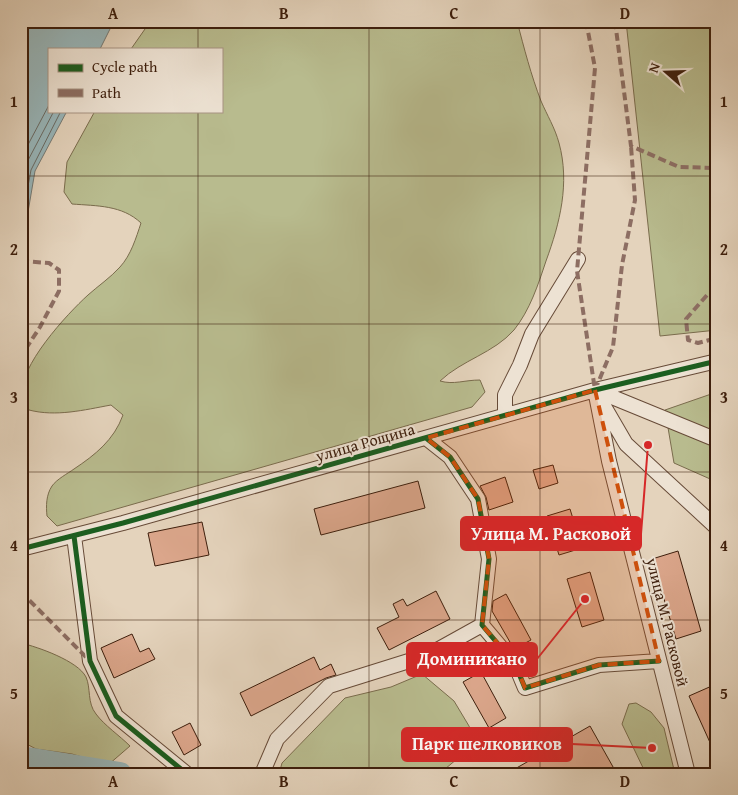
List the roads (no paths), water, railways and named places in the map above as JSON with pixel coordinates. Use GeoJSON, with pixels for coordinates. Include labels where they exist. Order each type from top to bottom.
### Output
{"type":"FeatureCollection","features":[{"type":"Feature","properties":{"kind":"street"},"geometry":{"type":"LineString","coordinates":[[505,415],[505,395],[520,365],[532,334],[578,259]]}},
{"type":"Feature","properties":{"kind":"street","name":"улица Рощина"},"geometry":{"type":"LineString","coordinates":[[21,549],[74,536],[595,390],[717,361]]}},
{"type":"Feature","properties":{"kind":"street"},"geometry":{"type":"LineString","coordinates":[[595,390],[717,440]]}},
{"type":"Feature","properties":{"kind":"street"},"geometry":{"type":"LineString","coordinates":[[595,390],[626,444],[717,528]]}},
{"type":"Feature","properties":{"kind":"street","name":"улица М. Расковой"},"geometry":{"type":"LineString","coordinates":[[595,390],[610,461],[688,774]]}},
{"type":"Feature","properties":{"kind":"street"},"geometry":{"type":"LineString","coordinates":[[426,438],[450,457],[478,499],[489,559],[482,625],[515,664],[525,688],[599,665],[660,661]]}},
{"type":"Feature","properties":{"kind":"street"},"geometry":{"type":"LineString","coordinates":[[610,461],[615,448],[626,444]]}},
{"type":"Feature","properties":{"kind":"street"},"geometry":{"type":"LineString","coordinates":[[74,536],[90,661],[116,716],[187,774]]}},
{"type":"Feature","properties":{"kind":"street"},"geometry":{"type":"LineString","coordinates":[[262,774],[277,739],[329,686],[428,655],[482,625]]}},
{"type":"Feature","properties":{"kind":"water"},"geometry":{"type":"Polygon","coordinates":[[[21,21],[114,21],[100,48],[48,48],[48,112],[66,112],[35,171],[21,253],[21,21]]]}},
{"type":"Feature","properties":{"kind":"waterway"},"geometry":{"type":"LineString","coordinates":[[21,758],[120,774]]}},
{"type":"Feature","properties":{"kind":"place","name":"Улица М. Расковой"},"geometry":{"type":"Point","coordinates":[648,445]}},
{"type":"Feature","properties":{"kind":"place","name":"Доминикано"},"geometry":{"type":"Point","coordinates":[585,599]}},
{"type":"Feature","properties":{"kind":"place","name":"Парк шелковиков"},"geometry":{"type":"Point","coordinates":[652,748]}}]}
